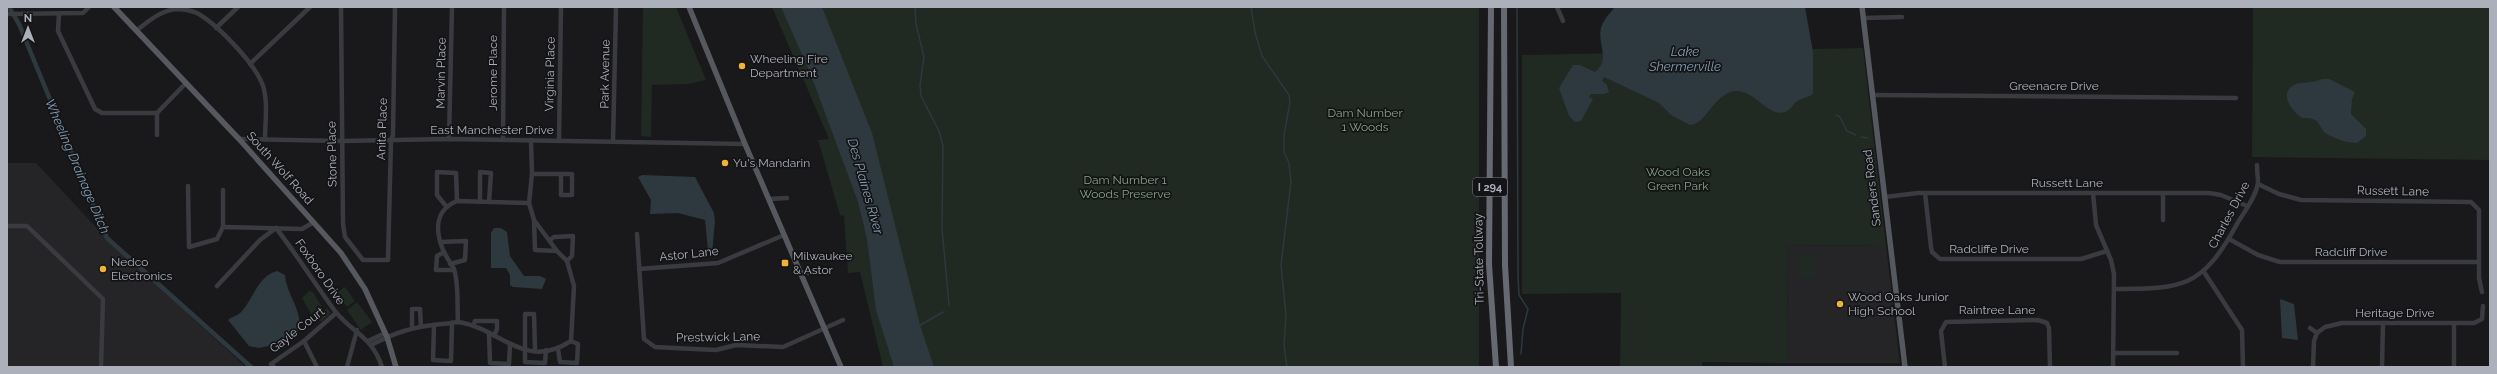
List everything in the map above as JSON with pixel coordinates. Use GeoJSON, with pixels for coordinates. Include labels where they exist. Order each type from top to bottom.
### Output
{"type":"FeatureCollection","features":[{"type":"Feature","properties":{"kind":"highway","name":"Tri-State Tollway"},"geometry":{"type":"LineString","coordinates":[[1491,7],[1489,264],[1496,367]]}},
{"type":"Feature","properties":{"kind":"highway","name":"I 294"},"geometry":{"type":"LineString","coordinates":[[1504,7],[1505,265],[1511,367]]}},
{"type":"Feature","properties":{"kind":"main road","name":"South Wolf Road"},"geometry":{"type":"LineString","coordinates":[[114,7],[137,30],[185,84],[239,139],[341,253],[365,288],[386,335],[396,367]]}},
{"type":"Feature","properties":{"kind":"main road"},"geometry":{"type":"LineString","coordinates":[[689,7],[745,144],[841,367]]}},
{"type":"Feature","properties":{"kind":"main road","name":"Sanders Road"},"geometry":{"type":"LineString","coordinates":[[1862,7],[1905,367]]}},
{"type":"Feature","properties":{"kind":"street"},"geometry":{"type":"LineString","coordinates":[[7,14],[83,13],[89,7]]}},
{"type":"Feature","properties":{"kind":"street"},"geometry":{"type":"LineString","coordinates":[[216,28],[238,7]]}},
{"type":"Feature","properties":{"kind":"street"},"geometry":{"type":"LineString","coordinates":[[250,64],[310,7]]}},
{"type":"Feature","properties":{"kind":"street","name":"Stone Place"},"geometry":{"type":"LineString","coordinates":[[341,7],[341,141],[345,237],[363,260],[388,260],[390,252]]}},
{"type":"Feature","properties":{"kind":"street","name":"Anita Place"},"geometry":{"type":"LineString","coordinates":[[390,252],[391,141],[393,135],[395,7]]}},
{"type":"Feature","properties":{"kind":"street","name":"Marvin Place"},"geometry":{"type":"LineString","coordinates":[[449,139],[452,7]]}},
{"type":"Feature","properties":{"kind":"street","name":"Jerome Place"},"geometry":{"type":"LineString","coordinates":[[503,140],[504,7]]}},
{"type":"Feature","properties":{"kind":"street","name":"Virginia Place"},"geometry":{"type":"LineString","coordinates":[[559,141],[561,7]]}},
{"type":"Feature","properties":{"kind":"street","name":"Park Avenue"},"geometry":{"type":"LineString","coordinates":[[613,142],[616,7]]}},
{"type":"Feature","properties":{"kind":"street"},"geometry":{"type":"LineString","coordinates":[[1557,7],[1563,21]]}},
{"type":"Feature","properties":{"kind":"street"},"geometry":{"type":"LineString","coordinates":[[137,30],[161,13],[178,9],[196,12],[216,28],[250,64],[262,82],[265,139]]}},
{"type":"Feature","properties":{"kind":"street"},"geometry":{"type":"LineString","coordinates":[[59,14],[58,31],[95,109],[102,113],[157,113]]}},
{"type":"Feature","properties":{"kind":"street"},"geometry":{"type":"LineString","coordinates":[[1863,18],[1902,17]]}},
{"type":"Feature","properties":{"kind":"street"},"geometry":{"type":"LineString","coordinates":[[157,135],[157,113],[185,84]]}},
{"type":"Feature","properties":{"kind":"street","name":"Greenacre Drive"},"geometry":{"type":"LineString","coordinates":[[1872,95],[2236,98]]}},
{"type":"Feature","properties":{"kind":"street","name":"East Manchester Drive"},"geometry":{"type":"LineString","coordinates":[[239,139],[391,141],[449,139],[745,144]]}},
{"type":"Feature","properties":{"kind":"street"},"geometry":{"type":"LineString","coordinates":[[531,140],[532,174],[529,203],[534,220],[535,250],[556,251]]}},
{"type":"Feature","properties":{"kind":"street","name":"Charles Drive"},"geometry":{"type":"LineString","coordinates":[[2114,289],[2168,288],[2187,282],[2204,272],[2219,255],[2229,239],[2258,184],[2257,165]]}},
{"type":"Feature","properties":{"kind":"street"},"geometry":{"type":"LineString","coordinates":[[446,206],[437,195],[437,172],[456,173],[457,201]]}},
{"type":"Feature","properties":{"kind":"street"},"geometry":{"type":"LineString","coordinates":[[480,202],[480,172],[491,173],[490,202]]}},
{"type":"Feature","properties":{"kind":"street"},"geometry":{"type":"LineString","coordinates":[[532,174],[561,174],[572,174],[572,195],[561,195],[561,174]]}},
{"type":"Feature","properties":{"kind":"street","name":"Russett Lane"},"geometry":{"type":"LineString","coordinates":[[2258,184],[2279,194],[2300,200],[2471,202],[2479,210],[2479,262]]}},
{"type":"Feature","properties":{"kind":"street"},"geometry":{"type":"LineString","coordinates":[[188,186],[189,247],[217,239],[223,227],[223,190]]}},
{"type":"Feature","properties":{"kind":"street","name":"Russett Lane"},"geometry":{"type":"LineString","coordinates":[[1885,197],[1925,193],[2216,193],[2247,206]]}},
{"type":"Feature","properties":{"kind":"street","name":"Radcliffe Drive"},"geometry":{"type":"LineString","coordinates":[[1925,193],[1932,252],[1940,259],[2081,260],[2107,251]]}},
{"type":"Feature","properties":{"kind":"street"},"geometry":{"type":"LineString","coordinates":[[2093,193],[2096,225],[2113,267],[2113,367]]}},
{"type":"Feature","properties":{"kind":"street"},"geometry":{"type":"LineString","coordinates":[[2163,193],[2163,220]]}},
{"type":"Feature","properties":{"kind":"street"},"geometry":{"type":"LineString","coordinates":[[769,199],[787,198]]}},
{"type":"Feature","properties":{"kind":"street"},"geometry":{"type":"LineString","coordinates":[[458,322],[454,270],[440,242],[438,226],[440,214],[446,206],[457,201],[529,203]]}},
{"type":"Feature","properties":{"kind":"street"},"geometry":{"type":"LineString","coordinates":[[534,220],[550,240],[556,251],[567,261],[574,286],[571,340]]}},
{"type":"Feature","properties":{"kind":"street"},"geometry":{"type":"LineString","coordinates":[[223,227],[302,229],[314,222]]}},
{"type":"Feature","properties":{"kind":"street"},"geometry":{"type":"LineString","coordinates":[[7,226],[28,226],[103,299],[101,367]]}},
{"type":"Feature","properties":{"kind":"street"},"geometry":{"type":"LineString","coordinates":[[217,286],[260,240],[276,228]]}},
{"type":"Feature","properties":{"kind":"street","name":"Foxboro Drive"},"geometry":{"type":"LineString","coordinates":[[276,228],[304,264],[336,313],[370,343],[382,367]]}},
{"type":"Feature","properties":{"kind":"street","name":"Prestwick Lane"},"geometry":{"type":"LineString","coordinates":[[636,234],[644,339],[654,347],[716,350],[736,345],[783,347],[843,320]]}},
{"type":"Feature","properties":{"kind":"street","name":"Astor Lane"},"geometry":{"type":"LineString","coordinates":[[639,269],[718,263],[784,235]]}},
{"type":"Feature","properties":{"kind":"street"},"geometry":{"type":"LineString","coordinates":[[550,240],[554,237],[573,236],[572,256],[567,261]]}},
{"type":"Feature","properties":{"kind":"street","name":"Radcliff Drive"},"geometry":{"type":"LineString","coordinates":[[2229,239],[2258,256],[2280,262],[2479,262]]}},
{"type":"Feature","properties":{"kind":"street"},"geometry":{"type":"LineString","coordinates":[[440,242],[466,241],[466,260],[450,264]]}},
{"type":"Feature","properties":{"kind":"street"},"geometry":{"type":"LineString","coordinates":[[444,252],[437,256],[436,270],[454,270]]}},
{"type":"Feature","properties":{"kind":"street"},"geometry":{"type":"LineString","coordinates":[[2479,262],[2482,292]]}},
{"type":"Feature","properties":{"kind":"street"},"geometry":{"type":"LineString","coordinates":[[800,272],[809,273]]}},
{"type":"Feature","properties":{"kind":"street"},"geometry":{"type":"LineString","coordinates":[[2204,272],[2242,330],[2243,367]]}},
{"type":"Feature","properties":{"kind":"street","name":"Heritage Drive"},"geometry":{"type":"LineString","coordinates":[[2316,333],[2325,327],[2342,323],[2474,323],[2482,319],[2483,306]]}},
{"type":"Feature","properties":{"kind":"street"},"geometry":{"type":"LineString","coordinates":[[412,327],[412,310],[420,309],[421,326]]}},
{"type":"Feature","properties":{"kind":"street","name":"Gayle Court"},"geometry":{"type":"LineString","coordinates":[[272,365],[304,341],[336,313]]}},
{"type":"Feature","properties":{"kind":"street"},"geometry":{"type":"LineString","coordinates":[[535,350],[534,314],[525,314],[525,362],[546,363],[546,350]]}},
{"type":"Feature","properties":{"kind":"street","name":"Raintree Lane"},"geometry":{"type":"LineString","coordinates":[[1945,367],[1941,331],[1946,322],[2038,320],[2046,323],[2050,333],[2050,367]]}},
{"type":"Feature","properties":{"kind":"street"},"geometry":{"type":"LineString","coordinates":[[473,326],[476,321],[497,321],[497,329],[491,335],[490,363],[509,364],[510,345]]}},
{"type":"Feature","properties":{"kind":"street"},"geometry":{"type":"LineString","coordinates":[[370,343],[386,335],[412,327],[458,322],[473,326],[510,345],[524,350],[558,349],[571,340]]}},
{"type":"Feature","properties":{"kind":"street"},"geometry":{"type":"LineString","coordinates":[[434,325],[433,360],[451,361],[452,323]]}},
{"type":"Feature","properties":{"kind":"street"},"geometry":{"type":"LineString","coordinates":[[2382,367],[2383,323]]}},
{"type":"Feature","properties":{"kind":"street"},"geometry":{"type":"LineString","coordinates":[[2454,323],[2454,367]]}},
{"type":"Feature","properties":{"kind":"street"},"geometry":{"type":"LineString","coordinates":[[2310,328],[2316,333],[2314,340],[2313,367]]}},
{"type":"Feature","properties":{"kind":"street"},"geometry":{"type":"LineString","coordinates":[[347,367],[357,330]]}},
{"type":"Feature","properties":{"kind":"street"},"geometry":{"type":"LineString","coordinates":[[558,349],[560,362],[577,363],[578,344],[571,340]]}},
{"type":"Feature","properties":{"kind":"street"},"geometry":{"type":"LineString","coordinates":[[304,341],[317,367]]}},
{"type":"Feature","properties":{"kind":"street"},"geometry":{"type":"LineString","coordinates":[[2113,353],[2177,353]]}},
{"type":"Feature","properties":{"kind":"shaded area"},"geometry":{"type":"Polygon","coordinates":[[[7,163],[36,163],[108,240],[246,367],[7,367],[7,163]]]}},
{"type":"Feature","properties":{"kind":"shaded area","name":"Wood Oaks Junior High School"},"geometry":{"type":"Polygon","coordinates":[[[1787,245],[1886,246],[1900,363],[1788,363],[1787,245]]]}},
{"type":"Feature","properties":{"kind":"green space"},"geometry":{"type":"Polygon","coordinates":[[[643,7],[676,7],[706,80],[689,84],[652,85],[651,137],[641,136],[643,7]]]}},
{"type":"Feature","properties":{"kind":"green space","name":"Dam Number 1 Woods Preserve"},"geometry":{"type":"Polygon","coordinates":[[[772,7],[1479,7],[1479,367],[883,367],[860,272],[848,273],[844,216],[840,215],[818,140],[829,139],[772,7]]]}},
{"type":"Feature","properties":{"kind":"green space"},"geometry":{"type":"Polygon","coordinates":[[[2253,7],[2490,7],[2490,160],[2252,157],[2253,7]]]}},
{"type":"Feature","properties":{"kind":"green space","name":"Wood Oaks Green Park"},"geometry":{"type":"Polygon","coordinates":[[[1863,48],[1886,246],[1787,245],[1788,363],[1702,362],[1702,367],[1620,367],[1621,293],[1522,294],[1522,55],[1863,48]]]}},
{"type":"Feature","properties":{"kind":"green space"},"geometry":{"type":"Polygon","coordinates":[[[1799,253],[1815,254],[1815,277],[1799,277],[1799,253]]]}},
{"type":"Feature","properties":{"kind":"green space"},"geometry":{"type":"Polygon","coordinates":[[[345,287],[355,301],[347,307],[336,293],[345,287]]]}},
{"type":"Feature","properties":{"kind":"green space"},"geometry":{"type":"Polygon","coordinates":[[[309,291],[313,292],[322,307],[322,311],[315,315],[311,314],[302,298],[309,291]]]}},
{"type":"Feature","properties":{"kind":"green space"},"geometry":{"type":"Polygon","coordinates":[[[357,302],[372,322],[361,330],[347,310],[357,302]]]}},
{"type":"Feature","properties":{"kind":"green space"},"geometry":{"type":"Polygon","coordinates":[[[327,308],[331,313],[321,322],[316,317],[327,308]]]}},
{"type":"Feature","properties":{"kind":"water","name":"Des Plaines River"},"geometry":{"type":"Polygon","coordinates":[[[781,7],[822,7],[872,133],[920,325],[934,367],[894,367],[876,310],[867,239],[858,202],[811,75],[781,7]]]}},
{"type":"Feature","properties":{"kind":"water","name":"Lake Shermerville"},"geometry":{"type":"Polygon","coordinates":[[[1615,7],[1805,7],[1813,52],[1813,94],[1797,101],[1787,111],[1779,113],[1773,111],[1749,94],[1735,91],[1727,93],[1721,97],[1701,120],[1690,125],[1671,115],[1659,103],[1604,77],[1602,81],[1607,85],[1609,92],[1604,94],[1591,94],[1589,97],[1593,99],[1581,121],[1575,122],[1569,116],[1559,88],[1573,65],[1580,65],[1595,72],[1600,67],[1603,57],[1600,34],[1601,28],[1605,19],[1615,7]]]}},
{"type":"Feature","properties":{"kind":"water"},"geometry":{"type":"Polygon","coordinates":[[[2329,79],[2355,92],[2352,99],[2351,114],[2366,129],[2366,136],[2357,143],[2334,138],[2327,134],[2317,121],[2309,118],[2302,118],[2298,115],[2288,102],[2287,93],[2294,85],[2329,79]]]}},
{"type":"Feature","properties":{"kind":"water"},"geometry":{"type":"Polygon","coordinates":[[[642,175],[695,177],[714,213],[715,221],[712,254],[708,250],[705,220],[678,213],[650,214],[651,200],[638,177],[642,175]]]}},
{"type":"Feature","properties":{"kind":"water"},"geometry":{"type":"Polygon","coordinates":[[[494,228],[501,228],[507,232],[510,256],[524,276],[540,276],[546,279],[542,289],[513,287],[510,285],[510,275],[506,268],[491,268],[491,233],[494,228]]]}},
{"type":"Feature","properties":{"kind":"water"},"geometry":{"type":"Polygon","coordinates":[[[277,271],[285,275],[288,289],[300,321],[300,329],[283,343],[259,348],[249,346],[228,320],[242,311],[256,288],[265,278],[277,271]]]}},
{"type":"Feature","properties":{"kind":"water"},"geometry":{"type":"Polygon","coordinates":[[[2280,299],[2294,304],[2298,340],[2282,338],[2280,299]]]}},
{"type":"Feature","properties":{"kind":"waterway","name":"Wheeling Drainage Ditch"},"geometry":{"type":"LineString","coordinates":[[9,7],[19,24],[107,238],[251,367]]}},
{"type":"Feature","properties":{"kind":"waterway"},"geometry":{"type":"LineString","coordinates":[[915,7],[916,24],[924,57],[920,85],[921,96],[939,131],[943,146],[942,228],[949,305]]}},
{"type":"Feature","properties":{"kind":"waterway"},"geometry":{"type":"LineString","coordinates":[[1251,7],[1255,32],[1262,56],[1289,95],[1290,102],[1284,135],[1284,152],[1289,163],[1291,182],[1281,265],[1286,316],[1284,345],[1287,367]]}},
{"type":"Feature","properties":{"kind":"waterway"},"geometry":{"type":"LineString","coordinates":[[1517,7],[1518,275],[1519,295],[1528,309],[1523,329],[1521,354]]}},
{"type":"Feature","properties":{"kind":"waterway"},"geometry":{"type":"LineString","coordinates":[[1836,115],[1840,117],[1847,131],[1856,135]]}},
{"type":"Feature","properties":{"kind":"waterway"},"geometry":{"type":"LineString","coordinates":[[1861,137],[1868,138]]}},
{"type":"Feature","properties":{"kind":"waterway"},"geometry":{"type":"LineString","coordinates":[[919,326],[943,312]]}},
{"type":"Feature","properties":{"kind":"place","name":"Wheeling Fire Department"},"geometry":{"type":"Point","coordinates":[742,66]}},
{"type":"Feature","properties":{"kind":"place","name":"Yu's Mandarin"},"geometry":{"type":"Point","coordinates":[725,163]}},
{"type":"Feature","properties":{"kind":"place","name":"Milwaukee & Astor"},"geometry":{"type":"Point","coordinates":[785,263]}},
{"type":"Feature","properties":{"kind":"place","name":"Nedco Electronics"},"geometry":{"type":"Point","coordinates":[103,269]}},
{"type":"Feature","properties":{"kind":"place","name":"Wood Oaks Junior High School"},"geometry":{"type":"Point","coordinates":[1840,304]}},
{"type":"Feature","properties":{"kind":"park label","name":"Dam Number 1 Woods"},"geometry":{"type":"Point","coordinates":[1365,120]}}]}
